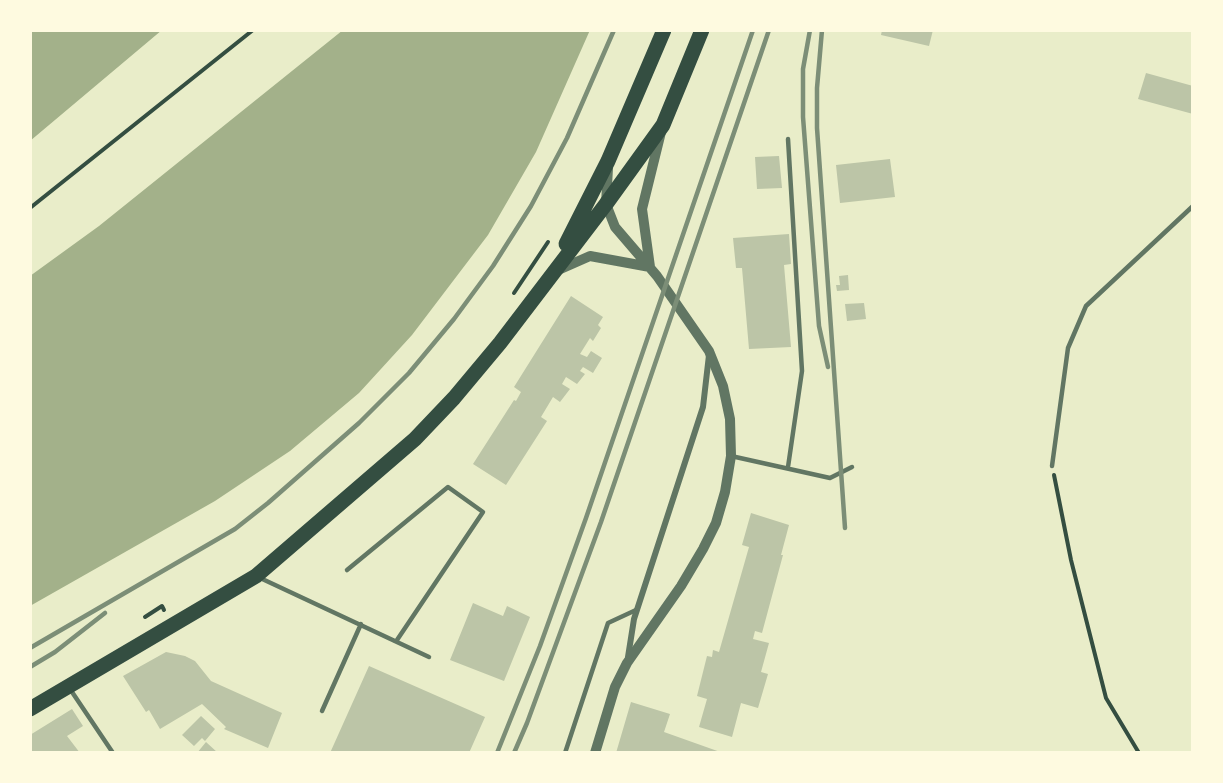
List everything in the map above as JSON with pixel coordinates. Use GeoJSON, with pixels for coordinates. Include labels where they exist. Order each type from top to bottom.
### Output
{"type":"FeatureCollection","features":[{"type":"Feature","properties":{"kind":"main road"},"geometry":{"type":"LineString","coordinates":[[551,274],[608,161],[664,30]]}},
{"type":"Feature","properties":{"kind":"main road"},"geometry":{"type":"LineString","coordinates":[[30,709],[256,576],[415,439],[454,398],[500,343],[663,125],[702,30]]}},
{"type":"Feature","properties":{"kind":"street"},"geometry":{"type":"LineString","coordinates":[[650,267],[642,209],[663,125]]}},
{"type":"Feature","properties":{"kind":"street"},"geometry":{"type":"LineString","coordinates":[[595,753],[615,687],[627,663],[681,586],[716,523],[725,492],[731,456],[730,419],[723,386],[709,351],[650,267],[615,227],[606,204],[608,161]]}},
{"type":"Feature","properties":{"kind":"street"},"geometry":{"type":"LineString","coordinates":[[551,274],[590,256],[650,267]]}},
{"type":"Feature","properties":{"kind":"street"},"geometry":{"type":"LineString","coordinates":[[627,663],[637,610],[703,407],[709,351]]}},
{"type":"Feature","properties":{"kind":"lane"},"geometry":{"type":"LineString","coordinates":[[788,139],[802,371],[788,467]]}},
{"type":"Feature","properties":{"kind":"lane"},"geometry":{"type":"LineString","coordinates":[[1052,466],[1068,348],[1086,306],[1193,206]]}},
{"type":"Feature","properties":{"kind":"lane"},"geometry":{"type":"LineString","coordinates":[[731,456],[830,477],[852,467]]}},
{"type":"Feature","properties":{"kind":"lane"},"geometry":{"type":"LineString","coordinates":[[347,570],[448,487],[483,513],[397,640]]}},
{"type":"Feature","properties":{"kind":"lane"},"geometry":{"type":"LineString","coordinates":[[256,576],[397,640],[429,657]]}},
{"type":"Feature","properties":{"kind":"lane"},"geometry":{"type":"LineString","coordinates":[[565,753],[608,622],[637,610]]}},
{"type":"Feature","properties":{"kind":"lane"},"geometry":{"type":"LineString","coordinates":[[322,711],[362,624]]}},
{"type":"Feature","properties":{"kind":"lane"},"geometry":{"type":"LineString","coordinates":[[68,686],[113,753]]}},
{"type":"Feature","properties":{"kind":"path"},"geometry":{"type":"LineString","coordinates":[[30,208],[253,30]]}},
{"type":"Feature","properties":{"kind":"path"},"geometry":{"type":"LineString","coordinates":[[510,297],[553,234]]}},
{"type":"Feature","properties":{"kind":"path"},"geometry":{"type":"LineString","coordinates":[[1052,466],[1071,560],[1106,698],[1139,753]]}},
{"type":"Feature","properties":{"kind":"path"},"geometry":{"type":"LineString","coordinates":[[144,619],[173,604]]}},
{"type":"Feature","properties":{"kind":"shaded area"},"geometry":{"type":"Polygon","coordinates":[[[30,30],[162,30],[30,141],[30,30]]]}},
{"type":"Feature","properties":{"kind":"shaded area"},"geometry":{"type":"Polygon","coordinates":[[[343,30],[590,30],[536,152],[488,235],[412,335],[359,393],[290,451],[215,501],[30,606],[30,276],[99,226],[343,30]]]}},
{"type":"Feature","properties":{"kind":"building"},"geometry":{"type":"Polygon","coordinates":[[[882,30],[933,30],[929,46],[881,35],[882,30]]]}},
{"type":"Feature","properties":{"kind":"building"},"geometry":{"type":"Polygon","coordinates":[[[1146,73],[1193,86],[1193,114],[1138,99],[1146,73]]]}},
{"type":"Feature","properties":{"kind":"building"},"geometry":{"type":"Polygon","coordinates":[[[779,156],[782,188],[757,189],[755,157],[779,156]]]}},
{"type":"Feature","properties":{"kind":"building"},"geometry":{"type":"Polygon","coordinates":[[[890,159],[895,197],[840,203],[836,165],[890,159]]]}},
{"type":"Feature","properties":{"kind":"building"},"geometry":{"type":"Polygon","coordinates":[[[789,234],[791,264],[784,265],[791,347],[749,349],[742,268],[736,268],[733,238],[789,234]]]}},
{"type":"Feature","properties":{"kind":"building"},"geometry":{"type":"Polygon","coordinates":[[[848,275],[849,290],[837,291],[836,285],[840,285],[839,276],[848,275]]]}},
{"type":"Feature","properties":{"kind":"building"},"geometry":{"type":"Polygon","coordinates":[[[571,296],[603,317],[598,325],[601,328],[593,341],[590,338],[580,354],[587,357],[591,351],[602,358],[593,373],[583,367],[580,371],[585,374],[577,384],[566,377],[562,384],[570,389],[560,402],[553,397],[541,417],[547,421],[506,485],[473,464],[514,400],[516,401],[521,392],[514,387],[571,296]]]}},
{"type":"Feature","properties":{"kind":"building"},"geometry":{"type":"Polygon","coordinates":[[[864,303],[866,319],[847,321],[845,304],[864,303]]]}},
{"type":"Feature","properties":{"kind":"building"},"geometry":{"type":"Polygon","coordinates":[[[751,513],[789,525],[762,633],[755,631],[753,639],[769,643],[761,672],[768,674],[758,708],[741,703],[732,737],[699,727],[707,699],[697,696],[707,656],[712,657],[713,650],[719,652],[749,547],[742,545],[751,513]]]}},
{"type":"Feature","properties":{"kind":"building"},"geometry":{"type":"Polygon","coordinates":[[[473,603],[503,616],[507,606],[530,617],[504,681],[450,660],[473,603]]]}},
{"type":"Feature","properties":{"kind":"building"},"geometry":{"type":"Polygon","coordinates":[[[166,652],[185,656],[195,661],[211,681],[282,713],[268,748],[224,729],[226,727],[202,704],[160,729],[149,710],[146,712],[123,676],[166,652]]]}},
{"type":"Feature","properties":{"kind":"building"},"geometry":{"type":"Polygon","coordinates":[[[369,666],[485,717],[469,753],[330,753],[369,666]]]}},
{"type":"Feature","properties":{"kind":"building"},"geometry":{"type":"Polygon","coordinates":[[[631,702],[670,714],[664,732],[723,753],[616,753],[631,702]]]}},
{"type":"Feature","properties":{"kind":"building"},"geometry":{"type":"Polygon","coordinates":[[[72,709],[83,726],[67,736],[80,753],[30,753],[30,735],[72,709]]]}},
{"type":"Feature","properties":{"kind":"building"},"geometry":{"type":"Polygon","coordinates":[[[201,716],[215,729],[205,741],[202,738],[194,746],[182,735],[201,716]]]}},
{"type":"Feature","properties":{"kind":"building"},"geometry":{"type":"Polygon","coordinates":[[[206,742],[218,753],[197,753],[206,742]]]}},
{"type":"Feature","properties":{"kind":"railway"},"geometry":{"type":"LineString","coordinates":[[30,648],[235,529],[359,423],[409,373],[454,319],[493,266],[531,206],[567,138],[614,30]]}},
{"type":"Feature","properties":{"kind":"railway"},"geometry":{"type":"LineString","coordinates":[[497,753],[540,646],[586,518],[753,30]]}},
{"type":"Feature","properties":{"kind":"railway"},"geometry":{"type":"LineString","coordinates":[[514,753],[601,522],[769,30]]}},
{"type":"Feature","properties":{"kind":"railway"},"geometry":{"type":"LineString","coordinates":[[810,30],[803,69],[803,117],[819,326],[828,367]]}},
{"type":"Feature","properties":{"kind":"railway"},"geometry":{"type":"LineString","coordinates":[[822,30],[817,88],[817,128],[845,528]]}},
{"type":"Feature","properties":{"kind":"railway"},"geometry":{"type":"LineString","coordinates":[[30,667],[55,652],[105,613]]}}]}
